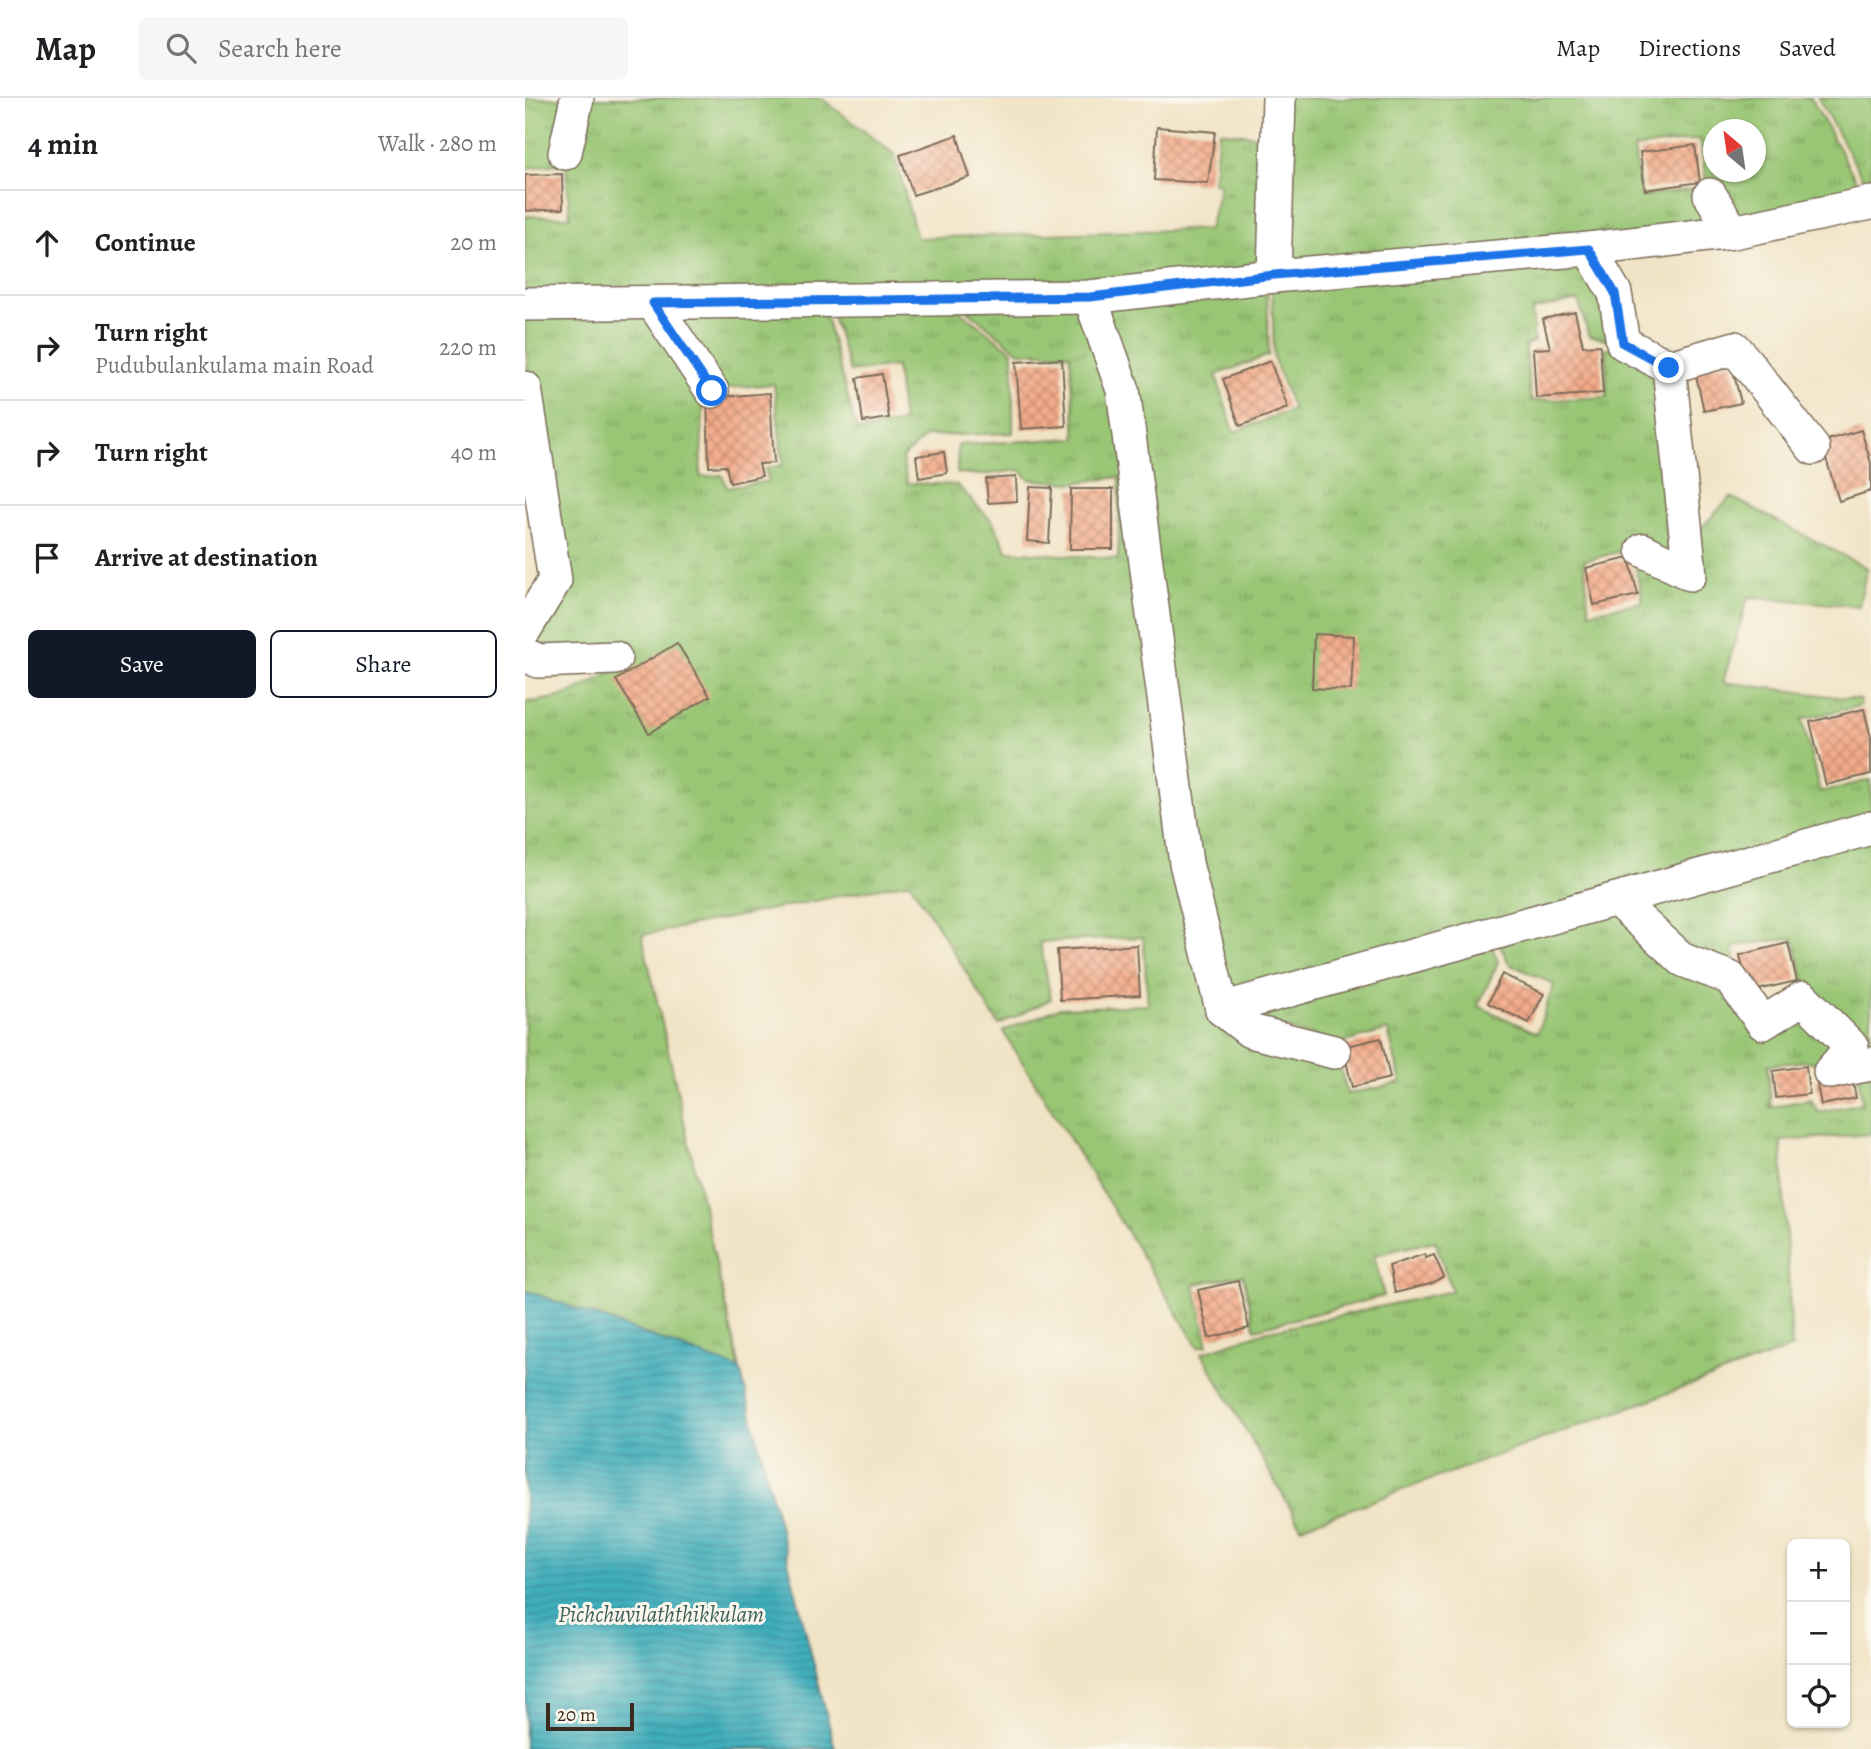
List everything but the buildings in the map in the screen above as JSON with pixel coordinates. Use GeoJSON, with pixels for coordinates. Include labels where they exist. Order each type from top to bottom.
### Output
{"type":"FeatureCollection","features":[{"type":"Feature","properties":{"kind":"street"},"geometry":{"type":"LineString","coordinates":[[565,153],[577,98]]}},
{"type":"Feature","properties":{"kind":"street"},"geometry":{"type":"LineString","coordinates":[[1274,275],[1279,98]]}},
{"type":"Feature","properties":{"kind":"street"},"geometry":{"type":"LineString","coordinates":[[1710,195],[1733,232]]}},
{"type":"Feature","properties":{"kind":"street"},"geometry":{"type":"LineString","coordinates":[[525,304],[1090,297],[1274,275],[1589,249],[1733,232],[1871,203]]}},
{"type":"Feature","properties":{"kind":"street"},"geometry":{"type":"LineString","coordinates":[[1589,249],[1615,293],[1623,343],[1669,368],[1735,348],[1813,448]]}},
{"type":"Feature","properties":{"kind":"street"},"geometry":{"type":"LineString","coordinates":[[1090,297],[1123,390],[1186,863],[1222,1009],[1250,1031],[1334,1052]]}},
{"type":"Feature","properties":{"kind":"street"},"geometry":{"type":"LineString","coordinates":[[653,303],[712,391]]}},
{"type":"Feature","properties":{"kind":"street"},"geometry":{"type":"LineString","coordinates":[[1643,550],[1690,574],[1669,368]]}},
{"type":"Feature","properties":{"kind":"street"},"geometry":{"type":"LineString","coordinates":[[525,388],[555,580],[525,629]]}},
{"type":"Feature","properties":{"kind":"street"},"geometry":{"type":"LineString","coordinates":[[525,654],[538,662],[615,658]]}},
{"type":"Feature","properties":{"kind":"street"},"geometry":{"type":"LineString","coordinates":[[1222,1009],[1871,828]]}},
{"type":"Feature","properties":{"kind":"street"},"geometry":{"type":"LineString","coordinates":[[1617,900],[1683,960],[1730,978],[1763,1023],[1803,998],[1852,1047],[1830,1072],[1871,1064]]}},
{"type":"Feature","properties":{"kind":"green space"},"geometry":{"type":"Polygon","coordinates":[[[525,98],[577,98],[558,164],[525,168],[525,98]]]}},
{"type":"Feature","properties":{"kind":"green space"},"geometry":{"type":"Polygon","coordinates":[[[587,98],[821,98],[894,154],[917,238],[1209,229],[1220,184],[1213,183],[1219,131],[1273,138],[1270,271],[1138,289],[525,295],[525,216],[570,217],[566,165],[587,98]]]}},
{"type":"Feature","properties":{"kind":"green space"},"geometry":{"type":"Polygon","coordinates":[[[1282,98],[1811,98],[1869,204],[1734,228],[1706,182],[1766,182],[1766,119],[1703,119],[1703,160],[1700,139],[1634,148],[1641,196],[1701,188],[1725,230],[1276,271],[1282,98]]]}},
{"type":"Feature","properties":{"kind":"green space"},"geometry":{"type":"Polygon","coordinates":[[[1818,98],[1871,98],[1871,193],[1818,98]]]}},
{"type":"Feature","properties":{"kind":"green space"},"geometry":{"type":"Polygon","coordinates":[[[1583,254],[1615,341],[1589,336],[1578,300],[1532,310],[1534,342],[1525,345],[1531,401],[1607,397],[1606,348],[1620,348],[1663,371],[1680,562],[1641,546],[1584,561],[1589,612],[1643,602],[1634,561],[1694,581],[1692,537],[1731,497],[1867,568],[1859,606],[1748,597],[1723,682],[1861,700],[1860,706],[1802,719],[1820,792],[1871,780],[1871,821],[1225,1005],[1092,299],[1267,281],[1269,355],[1216,375],[1234,432],[1293,410],[1274,359],[1272,282],[1583,254]]]}},
{"type":"Feature","properties":{"kind":"green space"},"geometry":{"type":"Polygon","coordinates":[[[1086,304],[1119,391],[1216,1010],[1337,1056],[1347,1094],[1401,1083],[1388,1030],[1336,1045],[1232,1010],[1489,939],[1498,962],[1478,1006],[1537,1033],[1554,984],[1509,964],[1496,937],[1615,906],[1725,985],[1758,1030],[1803,1005],[1846,1047],[1823,1065],[1807,1061],[1768,1065],[1771,1107],[1811,1099],[1818,1112],[1862,1103],[1858,1073],[1871,1070],[1871,1134],[1781,1141],[1792,1348],[1301,1527],[1202,1353],[1260,1333],[1452,1291],[1435,1241],[1374,1255],[1384,1296],[1255,1329],[1243,1275],[1194,1284],[1208,1345],[1198,1347],[1003,1031],[1059,1008],[1148,1005],[1143,937],[1040,942],[1051,999],[999,1025],[910,882],[642,935],[740,1369],[525,1290],[525,702],[575,691],[620,666],[525,646],[561,581],[532,411],[525,308],[651,308],[704,394],[700,477],[722,475],[727,488],[769,481],[765,469],[783,465],[774,384],[717,389],[662,309],[823,307],[857,431],[903,422],[896,366],[850,372],[830,307],[958,309],[1013,352],[1013,433],[926,436],[902,458],[907,483],[957,485],[993,522],[1007,551],[1118,559],[1120,477],[1071,483],[1029,479],[1020,470],[981,475],[957,473],[958,445],[1076,438],[1070,354],[1019,352],[966,309],[1086,304]]]}},
{"type":"Feature","properties":{"kind":"green space"},"geometry":{"type":"Polygon","coordinates":[[[1871,832],[1871,1060],[1807,990],[1793,938],[1733,946],[1739,978],[1625,903],[1871,832]]]}},
{"type":"Feature","properties":{"kind":"water","name":"Pichchuvilaththikkulam"},"geometry":{"type":"Polygon","coordinates":[[[525,1290],[740,1369],[835,1749],[525,1749],[525,1290]]]}},
{"type":"Feature","properties":{"kind":"route"},"geometry":{"type":"LineString","coordinates":[[712,391],[653,303],[1090,297],[1274,275],[1589,249],[1615,293],[1623,343],[1669,368]]}}]}
